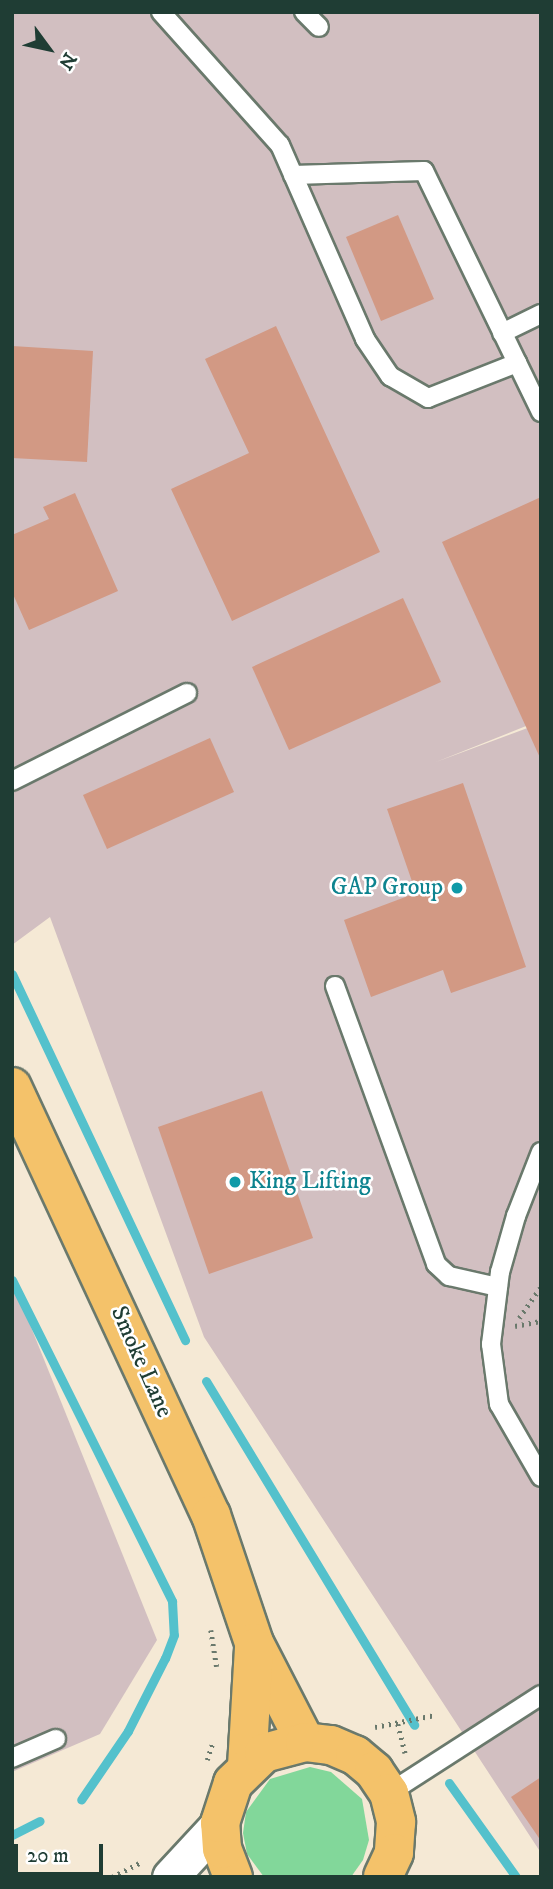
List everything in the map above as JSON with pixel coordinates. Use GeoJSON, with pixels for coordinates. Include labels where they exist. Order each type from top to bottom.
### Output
{"type":"FeatureCollection","features":[{"type":"Feature","properties":{"kind":"highway","name":"Smoke Lane"},"geometry":{"type":"LineString","coordinates":[[12,1087],[211,1515],[254,1643],[305,1742]]}},
{"type":"Feature","properties":{"kind":"highway","name":"Smoke Lane"},"geometry":{"type":"LineString","coordinates":[[247,1766],[254,1643]]}},
{"type":"Feature","properties":{"kind":"highway"},"geometry":{"type":"LineString","coordinates":[[233,1877],[222,1849],[220,1824],[233,1783],[247,1766],[284,1745],[305,1742],[331,1745],[355,1755],[374,1771],[388,1793],[396,1822],[395,1869]]}},
{"type":"Feature","properties":{"kind":"street"},"geometry":{"type":"LineString","coordinates":[[170,1877],[220,1824]]}},
{"type":"Feature","properties":{"kind":"lane"},"geometry":{"type":"LineString","coordinates":[[161,12],[280,145],[365,339],[390,376],[428,398],[517,363]]}},
{"type":"Feature","properties":{"kind":"lane"},"geometry":{"type":"LineString","coordinates":[[304,12],[319,27]]}},
{"type":"Feature","properties":{"kind":"lane"},"geometry":{"type":"LineString","coordinates":[[293,175],[424,171],[541,412]]}},
{"type":"Feature","properties":{"kind":"lane"},"geometry":{"type":"LineString","coordinates":[[502,333],[541,314]]}},
{"type":"Feature","properties":{"kind":"lane"},"geometry":{"type":"LineString","coordinates":[[12,782],[187,693]]}},
{"type":"Feature","properties":{"kind":"lane"},"geometry":{"type":"LineString","coordinates":[[335,986],[436,1264],[449,1276],[498,1287]]}},
{"type":"Feature","properties":{"kind":"lane"},"geometry":{"type":"LineString","coordinates":[[541,1152],[516,1216],[498,1287],[491,1344],[493,1385],[504,1418],[541,1477]]}},
{"type":"Feature","properties":{"kind":"lane"},"geometry":{"type":"LineString","coordinates":[[388,1793],[541,1695]]}},
{"type":"Feature","properties":{"kind":"lane"},"geometry":{"type":"LineString","coordinates":[[12,1758],[56,1739]]}},
{"type":"Feature","properties":{"kind":"path"},"geometry":{"type":"LineString","coordinates":[[541,1287],[512,1327],[541,1321]]}},
{"type":"Feature","properties":{"kind":"path"},"geometry":{"type":"LineString","coordinates":[[207,1617],[218,1676]]}},
{"type":"Feature","properties":{"kind":"path"},"geometry":{"type":"LineString","coordinates":[[371,1727],[435,1715]]}},
{"type":"Feature","properties":{"kind":"shaded area"},"geometry":{"type":"Polygon","coordinates":[[[12,12],[541,12],[541,720],[436,762],[541,723],[541,1853],[204,1337],[50,917],[12,945],[12,12]]]}},
{"type":"Feature","properties":{"kind":"shaded area"},"geometry":{"type":"Polygon","coordinates":[[[12,1280],[157,1640],[100,1734],[12,1772],[12,1280]]]}},
{"type":"Feature","properties":{"kind":"green space"},"geometry":{"type":"Polygon","coordinates":[[[310,1767],[331,1772],[362,1799],[369,1840],[363,1860],[351,1877],[264,1877],[247,1854],[243,1833],[246,1812],[270,1779],[310,1767]]]}},
{"type":"Feature","properties":{"kind":"building"},"geometry":{"type":"Polygon","coordinates":[[[398,215],[434,299],[381,321],[346,237],[398,215]]]}},
{"type":"Feature","properties":{"kind":"building"},"geometry":{"type":"Polygon","coordinates":[[[276,326],[380,552],[232,621],[171,489],[249,453],[205,359],[276,326]]]}},
{"type":"Feature","properties":{"kind":"building"},"geometry":{"type":"Polygon","coordinates":[[[12,346],[93,351],[87,462],[12,458],[12,346]]]}},
{"type":"Feature","properties":{"kind":"building"},"geometry":{"type":"Polygon","coordinates":[[[75,493],[118,591],[29,630],[12,592],[12,535],[49,519],[43,507],[75,493]]]}},
{"type":"Feature","properties":{"kind":"building"},"geometry":{"type":"Polygon","coordinates":[[[541,497],[541,760],[442,542],[541,497]]]}},
{"type":"Feature","properties":{"kind":"building"},"geometry":{"type":"Polygon","coordinates":[[[403,598],[441,682],[289,750],[252,667],[403,598]]]}},
{"type":"Feature","properties":{"kind":"building"},"geometry":{"type":"Polygon","coordinates":[[[210,738],[234,792],[107,849],[83,795],[210,738]]]}},
{"type":"Feature","properties":{"kind":"building","name":"GAP Group"},"geometry":{"type":"Polygon","coordinates":[[[463,783],[526,967],[451,993],[443,970],[371,997],[344,920],[416,893],[387,809],[463,783]]]}},
{"type":"Feature","properties":{"kind":"building","name":"King Lifting"},"geometry":{"type":"Polygon","coordinates":[[[262,1091],[313,1238],[209,1274],[158,1127],[262,1091]]]}},
{"type":"Feature","properties":{"kind":"building"},"geometry":{"type":"Polygon","coordinates":[[[541,1777],[541,1841],[511,1797],[541,1777]]]}},
{"type":"Feature","properties":{"kind":"waterway"},"geometry":{"type":"LineString","coordinates":[[12,974],[185,1340]]}},
{"type":"Feature","properties":{"kind":"waterway"},"geometry":{"type":"LineString","coordinates":[[12,1280],[172,1601],[174,1635],[165,1658],[128,1731],[81,1800]]}},
{"type":"Feature","properties":{"kind":"waterway"},"geometry":{"type":"LineString","coordinates":[[206,1381],[414,1725]]}},
{"type":"Feature","properties":{"kind":"waterway"},"geometry":{"type":"LineString","coordinates":[[449,1783],[516,1877]]}},
{"type":"Feature","properties":{"kind":"waterway"},"geometry":{"type":"LineString","coordinates":[[12,1835],[40,1821]]}},
{"type":"Feature","properties":{"kind":"place","name":"GAP Group"},"geometry":{"type":"Point","coordinates":[457,888]}},
{"type":"Feature","properties":{"kind":"place","name":"King Lifting"},"geometry":{"type":"Point","coordinates":[235,1182]}}]}
